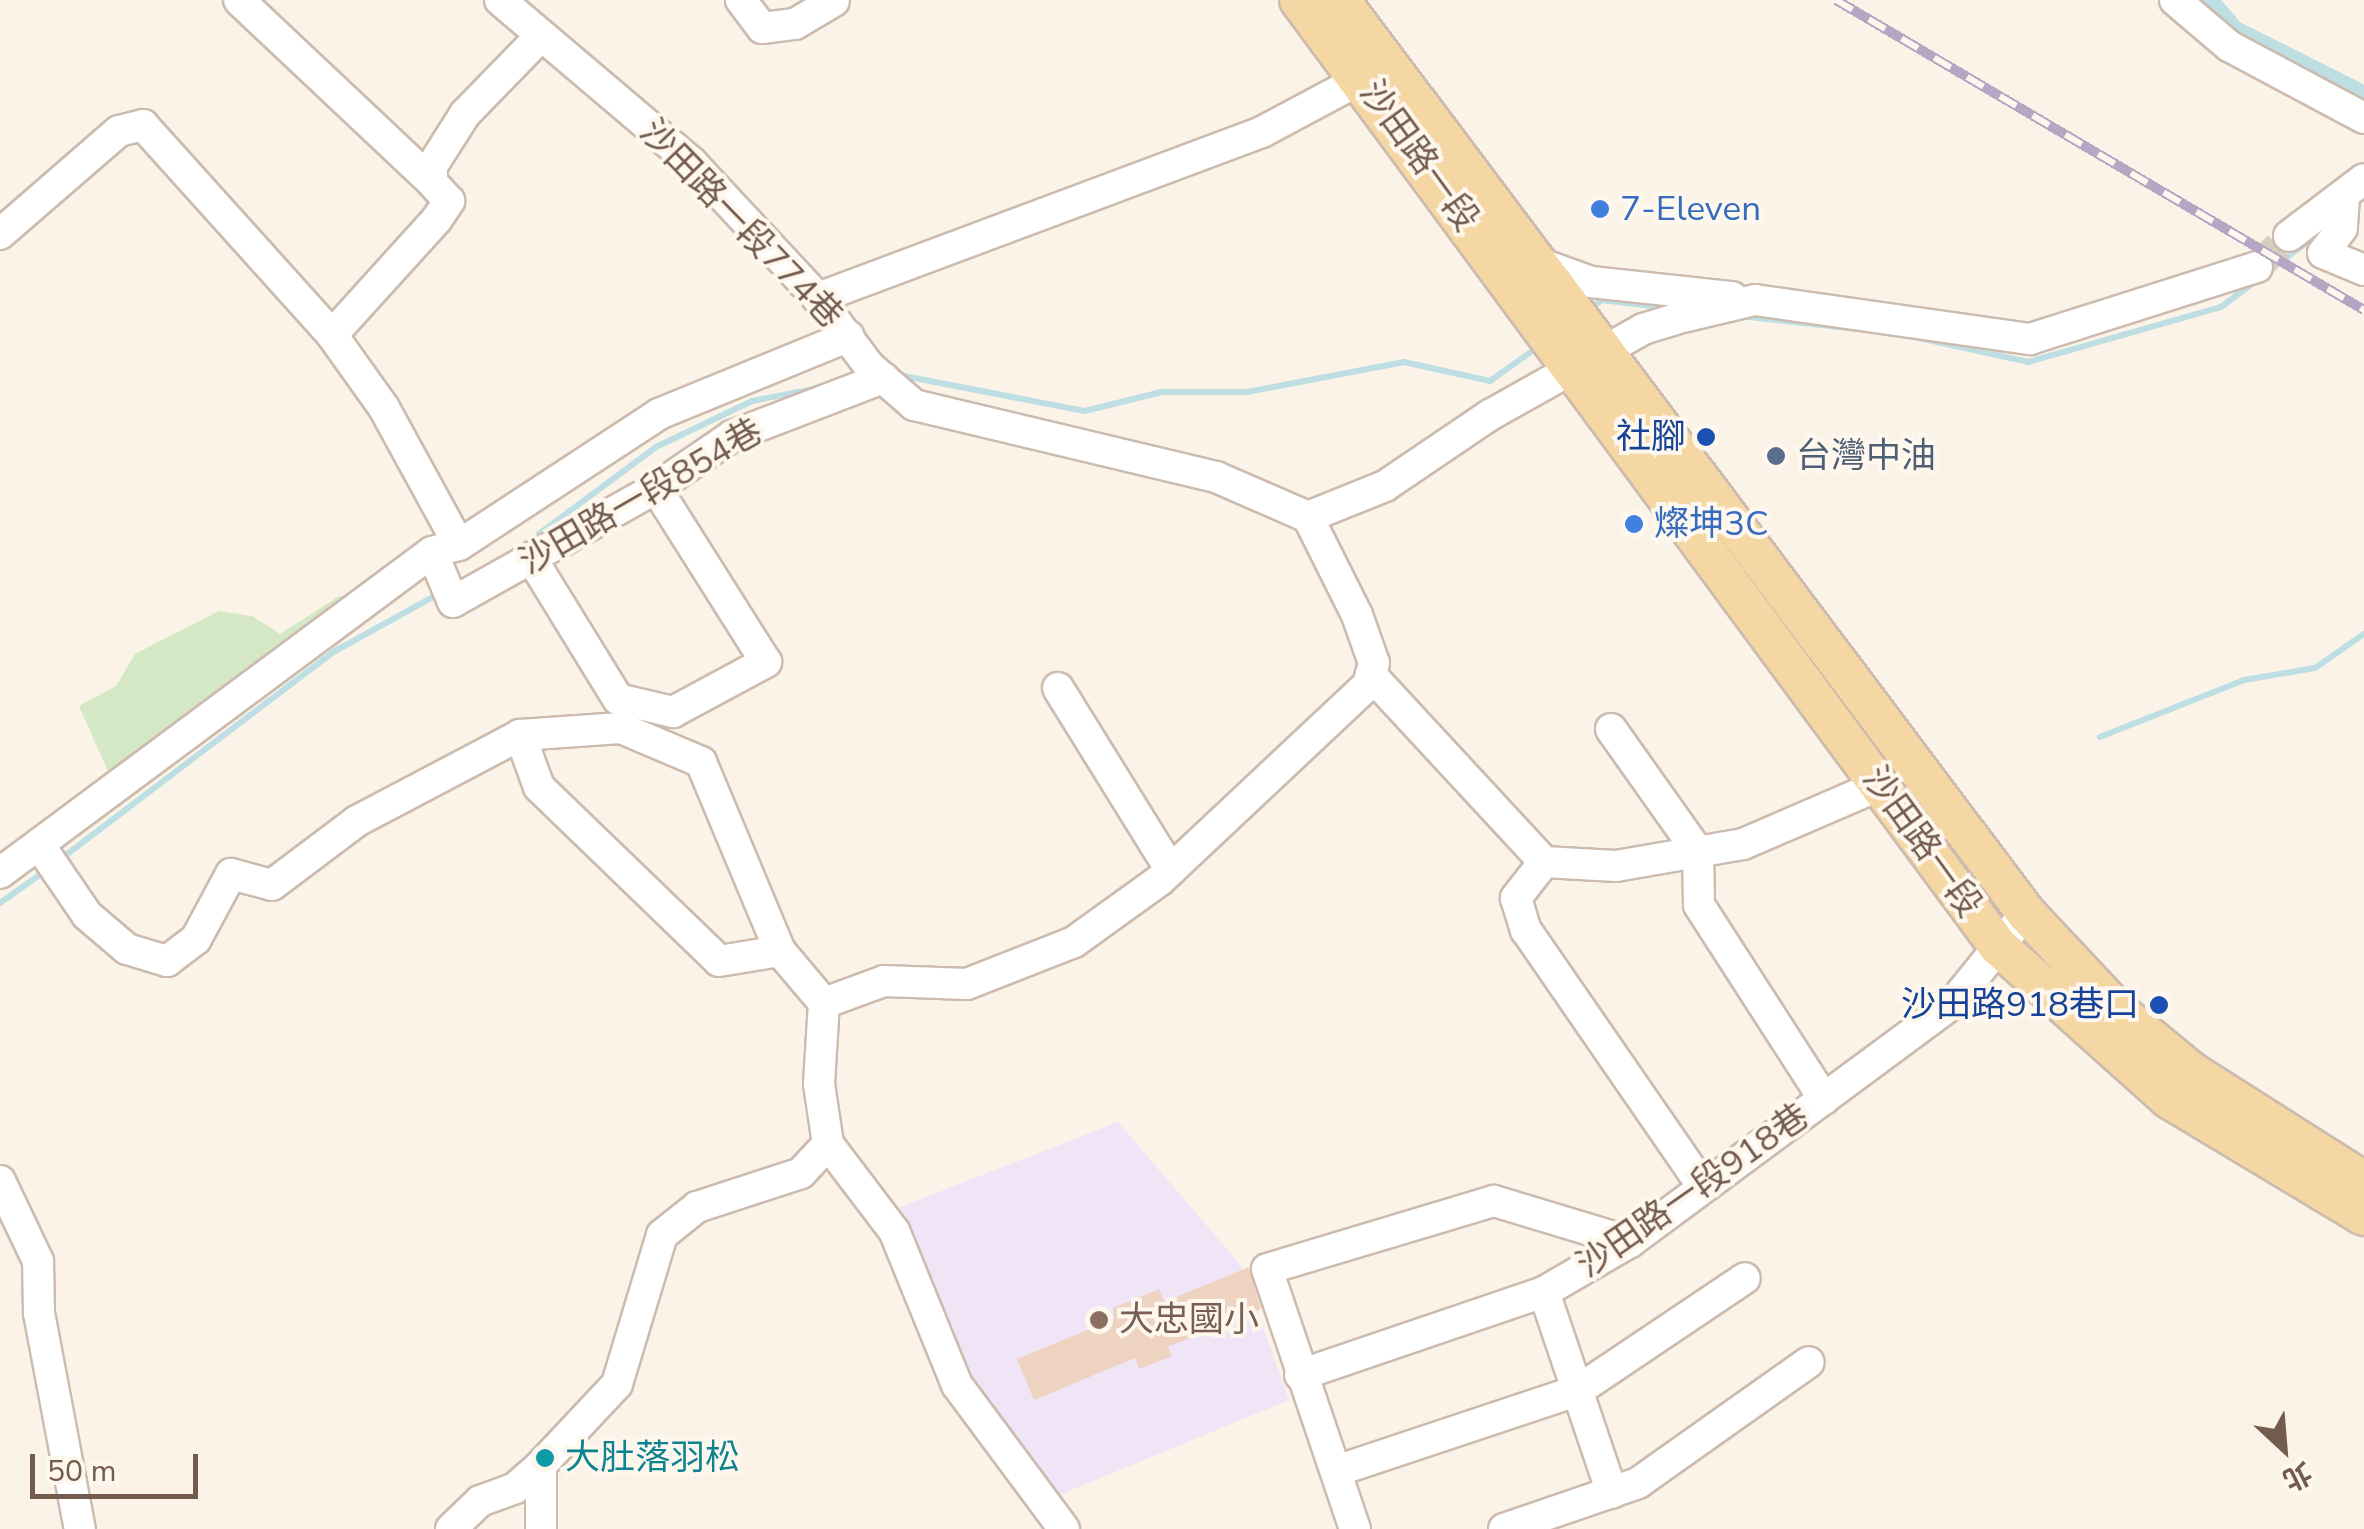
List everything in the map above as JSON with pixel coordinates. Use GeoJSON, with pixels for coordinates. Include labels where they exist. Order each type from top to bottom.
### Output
{"type":"FeatureCollection","features":[{"type":"Feature","properties":{"kind":"main road","name":"沙田路一段"},"geometry":{"type":"LineString","coordinates":[[1299,0],[1550,308]]}},
{"type":"Feature","properties":{"kind":"main road","name":"沙田路一段"},"geometry":{"type":"LineString","coordinates":[[1340,0],[1536,262],[1550,308]]}},
{"type":"Feature","properties":{"kind":"main road"},"geometry":{"type":"LineString","coordinates":[[1550,308],[1589,361]]}},
{"type":"Feature","properties":{"kind":"main road","name":"沙田路一段"},"geometry":{"type":"LineString","coordinates":[[1589,361],[1880,785],[1998,946],[2169,1099],[2364,1216]]}},
{"type":"Feature","properties":{"kind":"main road","name":"沙田路一段"},"geometry":{"type":"LineString","coordinates":[[1589,361],[2026,913],[2119,1012],[2192,1072],[2364,1181]]}},
{"type":"Feature","properties":{"kind":"street"},"geometry":{"type":"LineString","coordinates":[[239,0],[449,201],[332,335]]}},
{"type":"Feature","properties":{"kind":"street","name":"沙田路一段774巷"},"geometry":{"type":"LineString","coordinates":[[500,0],[539,38],[692,163],[818,298],[848,336]]}},
{"type":"Feature","properties":{"kind":"street"},"geometry":{"type":"LineString","coordinates":[[741,0],[762,28],[795,24],[834,1]]}},
{"type":"Feature","properties":{"kind":"street"},"geometry":{"type":"LineString","coordinates":[[2175,0],[2242,54],[2364,118]]}},
{"type":"Feature","properties":{"kind":"street"},"geometry":{"type":"LineString","coordinates":[[432,182],[432,166],[466,114],[539,38]]}},
{"type":"Feature","properties":{"kind":"street"},"geometry":{"type":"LineString","coordinates":[[818,298],[1262,132],[1363,78]]}},
{"type":"Feature","properties":{"kind":"street"},"geometry":{"type":"LineString","coordinates":[[0,234],[118,131],[143,124],[332,335],[384,408],[445,548]]}},
{"type":"Feature","properties":{"kind":"street"},"geometry":{"type":"LineString","coordinates":[[2289,236],[2354,188]]}},
{"type":"Feature","properties":{"kind":"street"},"geometry":{"type":"LineString","coordinates":[[2354,188],[2342,228],[2323,253],[2364,270]]}},
{"type":"Feature","properties":{"kind":"street"},"geometry":{"type":"LineString","coordinates":[[1536,262],[1591,282],[1905,315],[2030,339],[2256,267]]}},
{"type":"Feature","properties":{"kind":"street"},"geometry":{"type":"LineString","coordinates":[[1308,516],[1385,486],[1643,329],[1755,300]]}},
{"type":"Feature","properties":{"kind":"street"},"geometry":{"type":"LineString","coordinates":[[848,336],[883,378],[914,405],[1216,477],[1308,516],[1357,615],[1371,675],[1544,862],[1616,866],[1744,844],[1880,785]]}},
{"type":"Feature","properties":{"kind":"street","name":"沙田路一段854巷"},"geometry":{"type":"LineString","coordinates":[[0,874],[445,548],[659,414],[848,336]]}},
{"type":"Feature","properties":{"kind":"street","name":"沙田路一段854巷"},"geometry":{"type":"LineString","coordinates":[[445,548],[454,602],[533,562],[656,488],[732,436],[883,378]]}},
{"type":"Feature","properties":{"kind":"street"},"geometry":{"type":"LineString","coordinates":[[533,562],[618,699],[673,712],[766,662],[656,488]]}},
{"type":"Feature","properties":{"kind":"street"},"geometry":{"type":"LineString","coordinates":[[824,1003],[884,981],[967,984],[1074,942],[1171,870],[1371,675]]}},
{"type":"Feature","properties":{"kind":"street"},"geometry":{"type":"LineString","coordinates":[[1058,688],[1171,870]]}},
{"type":"Feature","properties":{"kind":"street"},"geometry":{"type":"LineString","coordinates":[[40,846],[87,915],[126,949],[167,961],[196,939],[232,874],[272,885],[357,821],[520,735],[621,728],[702,762],[780,950],[824,1003],[819,1084],[828,1144],[894,1231],[957,1385],[1035,1480],[1064,1529]]}},
{"type":"Feature","properties":{"kind":"street"},"geometry":{"type":"LineString","coordinates":[[1612,729],[1698,852],[1699,905],[1824,1099]]}},
{"type":"Feature","properties":{"kind":"street"},"geometry":{"type":"LineString","coordinates":[[520,735],[539,787],[720,961],[780,950]]}},
{"type":"Feature","properties":{"kind":"street"},"geometry":{"type":"LineString","coordinates":[[1544,862],[1516,898],[1526,930],[1702,1185]]}},
{"type":"Feature","properties":{"kind":"street","name":"沙田路一段918巷"},"geometry":{"type":"LineString","coordinates":[[1300,1375],[1544,1292],[1630,1242],[1953,1003],[2026,913]]}},
{"type":"Feature","properties":{"kind":"street"},"geometry":{"type":"LineString","coordinates":[[451,1529],[541,1465],[617,1384],[662,1234],[697,1207],[801,1174],[828,1144]]}},
{"type":"Feature","properties":{"kind":"street"},"geometry":{"type":"LineString","coordinates":[[0,1181],[38,1261],[39,1314],[80,1529]]}},
{"type":"Feature","properties":{"kind":"street"},"geometry":{"type":"LineString","coordinates":[[1355,1529],[1267,1269],[1494,1200],[1630,1242]]}},
{"type":"Feature","properties":{"kind":"street"},"geometry":{"type":"LineString","coordinates":[[1336,1471],[1576,1391],[1745,1278]]}},
{"type":"Feature","properties":{"kind":"street"},"geometry":{"type":"LineString","coordinates":[[1544,1292],[1612,1493]]}},
{"type":"Feature","properties":{"kind":"street"},"geometry":{"type":"LineString","coordinates":[[1504,1529],[1638,1484],[1809,1362]]}},
{"type":"Feature","properties":{"kind":"street"},"geometry":{"type":"LineString","coordinates":[[541,1465],[541,1529]]}},
{"type":"Feature","properties":{"kind":"shaded area","name":"大忠國小"},"geometry":{"type":"Polygon","coordinates":[[[1118,1122],[1242,1267],[1289,1400],[1052,1498],[959,1374],[893,1210],[1118,1122]]]}},
{"type":"Feature","properties":{"kind":"green space"},"geometry":{"type":"Polygon","coordinates":[[[339,596],[359,599],[118,794],[79,706],[116,686],[135,654],[219,611],[252,616],[280,634],[339,596]]]}},
{"type":"Feature","properties":{"kind":"building"},"geometry":{"type":"Polygon","coordinates":[[[1249,1267],[1261,1309],[1168,1347],[1172,1356],[1139,1369],[1135,1358],[1034,1400],[1017,1359],[1114,1319],[1113,1308],[1159,1289],[1164,1302],[1249,1267]]]}},
{"type":"Feature","properties":{"kind":"waterway"},"geometry":{"type":"LineString","coordinates":[[2207,0],[2233,31],[2364,97]]}},
{"type":"Feature","properties":{"kind":"waterway"},"geometry":{"type":"LineString","coordinates":[[2267,272],[2321,232]]}},
{"type":"Feature","properties":{"kind":"waterway"},"geometry":{"type":"LineString","coordinates":[[1919,338],[2028,362],[2221,307],[2257,280]]}},
{"type":"Feature","properties":{"kind":"waterway"},"geometry":{"type":"LineString","coordinates":[[1589,309],[1602,300],[1669,308]]}},
{"type":"Feature","properties":{"kind":"waterway"},"geometry":{"type":"LineString","coordinates":[[1741,316],[1857,329]]}},
{"type":"Feature","properties":{"kind":"waterway"},"geometry":{"type":"LineString","coordinates":[[899,375],[1085,411],[1162,392],[1247,392],[1404,362],[1490,381],[1539,346]]}},
{"type":"Feature","properties":{"kind":"waterway"},"geometry":{"type":"LineString","coordinates":[[520,548],[656,447],[752,401],[818,388]]}},
{"type":"Feature","properties":{"kind":"waterway"},"geometry":{"type":"LineString","coordinates":[[62,858],[335,651],[440,593]]}},
{"type":"Feature","properties":{"kind":"waterway"},"geometry":{"type":"LineString","coordinates":[[2100,737],[2244,680],[2315,668],[2364,634]]}},
{"type":"Feature","properties":{"kind":"waterway"},"geometry":{"type":"LineString","coordinates":[[0,903],[48,869]]}},
{"type":"Feature","properties":{"kind":"tunnel"},"geometry":{"type":"LineString","coordinates":[[2257,267],[2289,236]]}},
{"type":"Feature","properties":{"kind":"railway"},"geometry":{"type":"LineString","coordinates":[[1836,0],[2364,310]]}},
{"type":"Feature","properties":{"kind":"place","name":"7-Eleven"},"geometry":{"type":"Point","coordinates":[1600,209]}},
{"type":"Feature","properties":{"kind":"place","name":"社腳"},"geometry":{"type":"Point","coordinates":[1706,437]}},
{"type":"Feature","properties":{"kind":"place","name":"台灣中油"},"geometry":{"type":"Point","coordinates":[1776,456]}},
{"type":"Feature","properties":{"kind":"place","name":"燦坤3C"},"geometry":{"type":"Point","coordinates":[1634,524]}},
{"type":"Feature","properties":{"kind":"place","name":"沙田路918巷口"},"geometry":{"type":"Point","coordinates":[2159,1005]}},
{"type":"Feature","properties":{"kind":"place","name":"大忠國小"},"geometry":{"type":"Point","coordinates":[1099,1320]}},
{"type":"Feature","properties":{"kind":"place","name":"大肚落羽松"},"geometry":{"type":"Point","coordinates":[545,1458]}}]}
